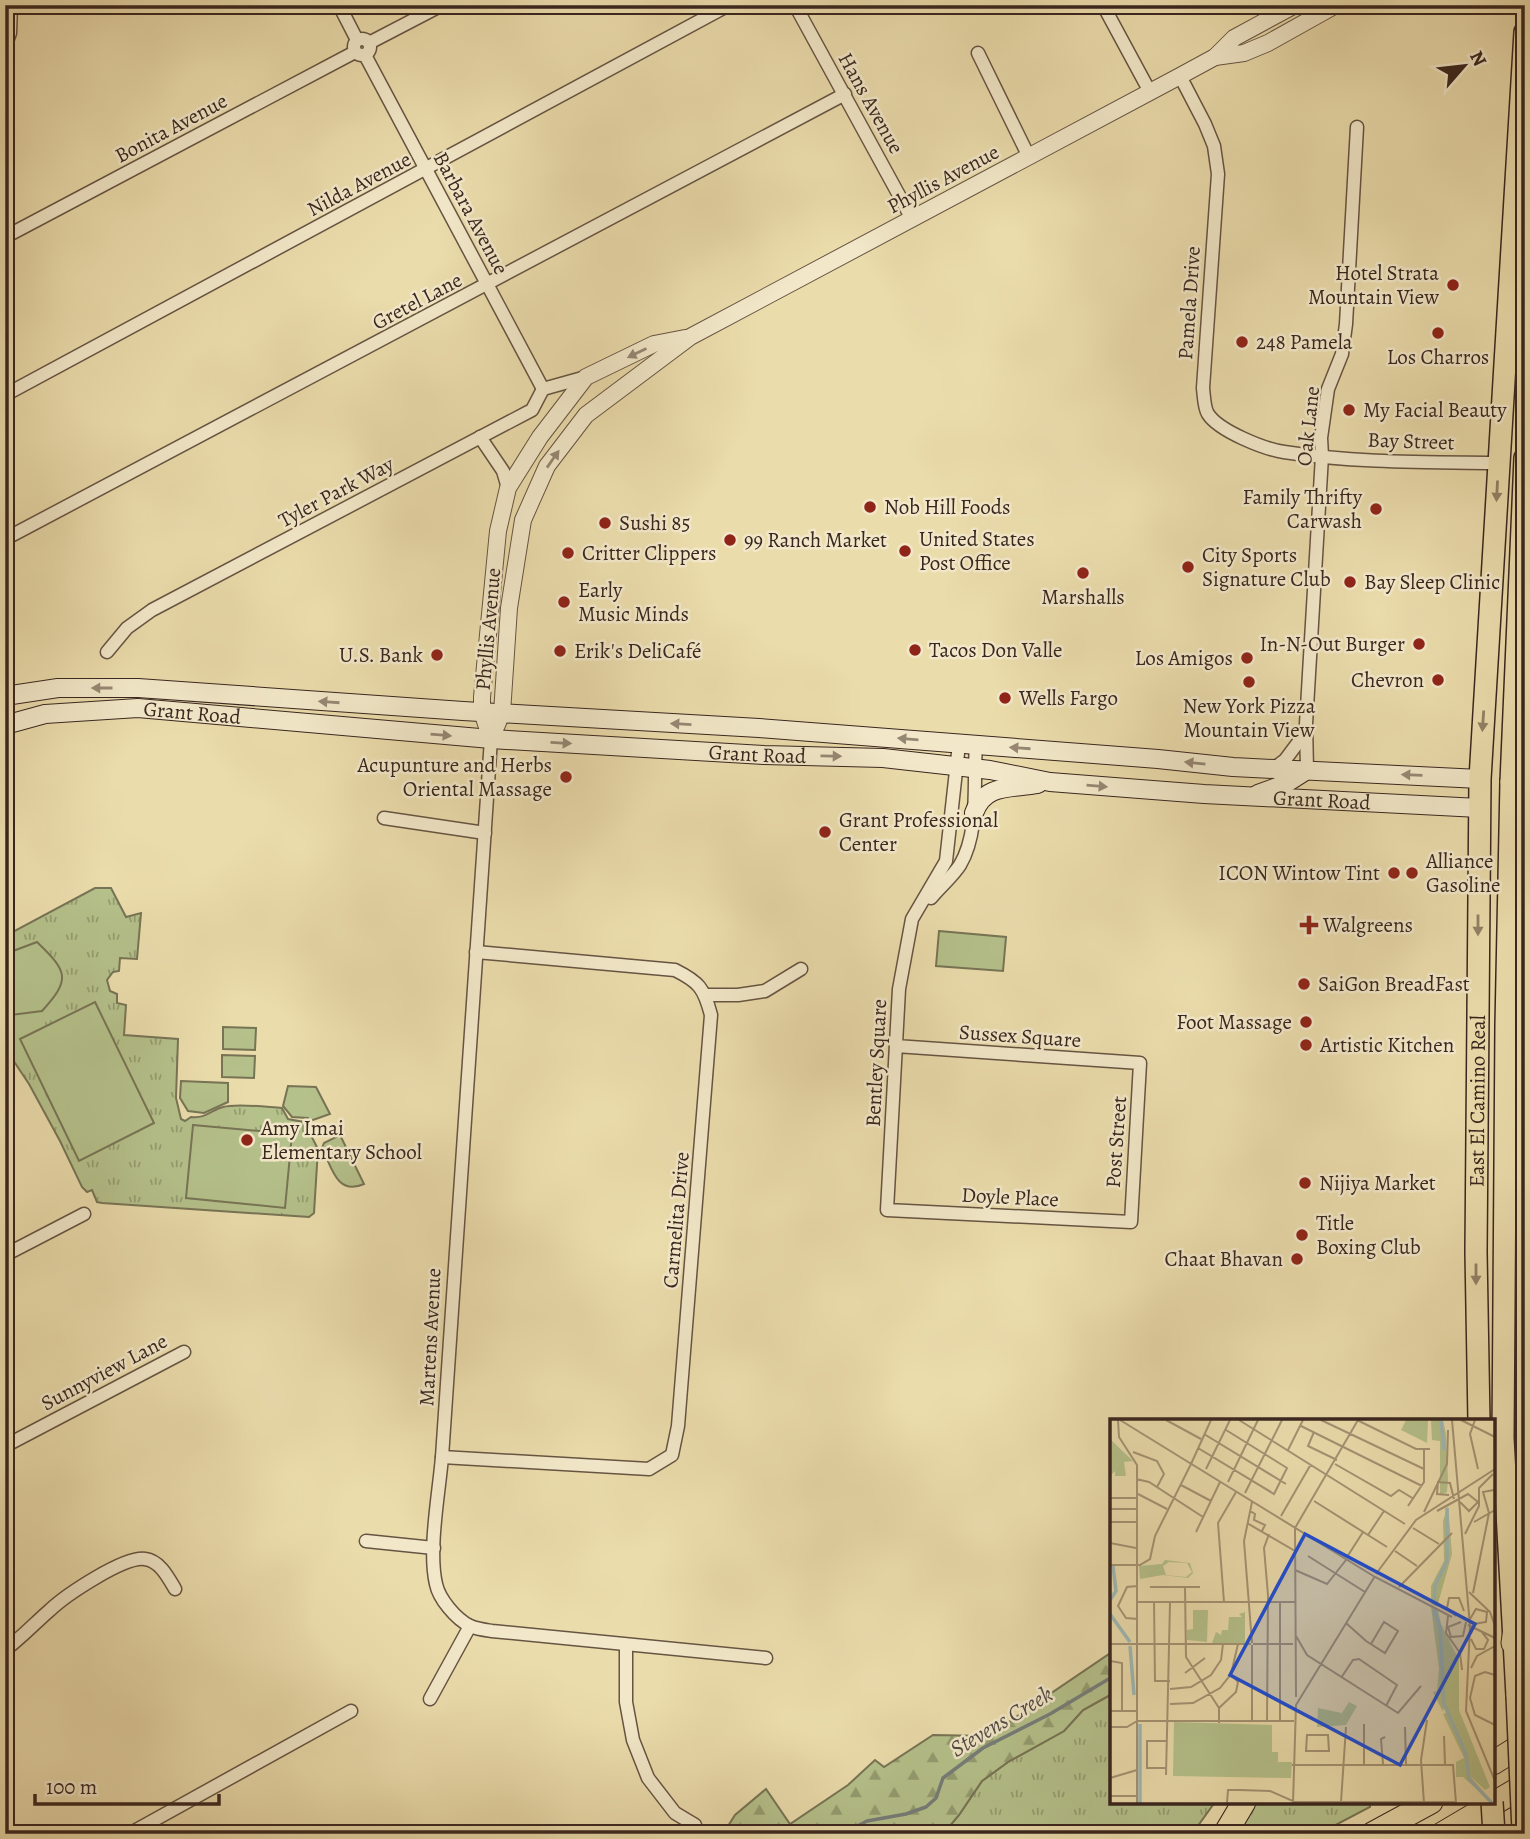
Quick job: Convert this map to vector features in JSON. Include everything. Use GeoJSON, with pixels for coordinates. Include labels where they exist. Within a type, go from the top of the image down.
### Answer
{"type":"FeatureCollection","features":[{"type":"Feature","properties":{"kind":"highway"},"geometry":{"type":"LineString","coordinates":[[1513,1643],[1525,1559]]}},
{"type":"Feature","properties":{"kind":"highway"},"geometry":{"type":"LineString","coordinates":[[1495,1802],[1525,1787]]}},
{"type":"Feature","properties":{"kind":"highway"},"geometry":{"type":"LineString","coordinates":[[1225,1834],[1243,1804]]}},
{"type":"Feature","properties":{"kind":"highway"},"geometry":{"type":"LineString","coordinates":[[1372,1834],[1427,1804]]}},
{"type":"Feature","properties":{"kind":"highway"},"geometry":{"type":"LineString","coordinates":[[1442,1834],[1491,1804]]}},
{"type":"Feature","properties":{"kind":"main road","name":"East El Camino Real"},"geometry":{"type":"LineString","coordinates":[[1479,1419],[1479,808],[1525,32]]}},
{"type":"Feature","properties":{"kind":"main road","name":"East El Camino Real"},"geometry":{"type":"LineString","coordinates":[[1523,1833],[1503,1433],[1503,1374],[1505,1184],[1515,1061],[1525,459]]}},
{"type":"Feature","properties":{"kind":"main road","name":"Grant Road"},"geometry":{"type":"LineString","coordinates":[[5,696],[58,688],[138,688],[759,728],[1273,769],[1518,783]]}},
{"type":"Feature","properties":{"kind":"main road","name":"Grant Road"},"geometry":{"type":"LineString","coordinates":[[5,725],[45,715],[138,708],[491,739],[764,755],[883,758],[966,767],[1050,782],[1248,797],[1518,812]]}},
{"type":"Feature","properties":{"kind":"main road"},"geometry":{"type":"LineString","coordinates":[[1273,769],[1297,799]]}},
{"type":"Feature","properties":{"kind":"main road"},"geometry":{"type":"LineString","coordinates":[[1248,797],[1285,784],[1307,770]]}},
{"type":"Feature","properties":{"kind":"main road"},"geometry":{"type":"LineString","coordinates":[[974,813],[978,801],[990,790],[1050,782]]}},
{"type":"Feature","properties":{"kind":"main road"},"geometry":{"type":"LineString","coordinates":[[1478,1059],[1486,1060],[1493,1069],[1493,1159],[1505,1184]]}},
{"type":"Feature","properties":{"kind":"main road"},"geometry":{"type":"LineString","coordinates":[[1477,1197],[1488,1214],[1492,1257],[1495,1262],[1505,1267]]}},
{"type":"Feature","properties":{"kind":"main road"},"geometry":{"type":"LineString","coordinates":[[1494,1804],[1494,1834]]}},
{"type":"Feature","properties":{"kind":"street"},"geometry":{"type":"LineString","coordinates":[[5,47],[10,33],[11,5]]}},
{"type":"Feature","properties":{"kind":"street","name":"Barbara Avenue"},"geometry":{"type":"LineString","coordinates":[[339,5],[543,389]]}},
{"type":"Feature","properties":{"kind":"street","name":"Bonita Avenue"},"geometry":{"type":"LineString","coordinates":[[5,237],[442,5]]}},
{"type":"Feature","properties":{"kind":"street","name":"Nilda Avenue"},"geometry":{"type":"LineString","coordinates":[[5,395],[729,5]]}},
{"type":"Feature","properties":{"kind":"street","name":"Hans Avenue"},"geometry":{"type":"LineString","coordinates":[[795,5],[912,219]]}},
{"type":"Feature","properties":{"kind":"street"},"geometry":{"type":"LineString","coordinates":[[1102,5],[1150,92]]}},
{"type":"Feature","properties":{"kind":"street","name":"Phyllis Avenue"},"geometry":{"type":"LineString","coordinates":[[491,739],[502,713],[508,620],[515,557],[523,520],[547,467],[586,415],[691,337],[1215,57],[1234,38],[1295,5]]}},
{"type":"Feature","properties":{"kind":"street","name":"Phyllis Avenue"},"geometry":{"type":"LineString","coordinates":[[1215,57],[1244,53],[1268,43],[1336,5]]}},
{"type":"Feature","properties":{"kind":"street"},"geometry":{"type":"LineString","coordinates":[[978,53],[1029,157]]}},
{"type":"Feature","properties":{"kind":"street","name":"Pamela Drive"},"geometry":{"type":"LineString","coordinates":[[1180,76],[1214,146],[1218,174],[1203,388],[1206,412],[1230,432],[1268,448],[1322,456]]}},
{"type":"Feature","properties":{"kind":"street","name":"Gretel Lane"},"geometry":{"type":"LineString","coordinates":[[5,539],[845,94]]}},
{"type":"Feature","properties":{"kind":"street","name":"Oak Lane"},"geometry":{"type":"LineString","coordinates":[[1307,770],[1306,732],[1321,439],[1328,389],[1342,354],[1346,324],[1357,127]]}},
{"type":"Feature","properties":{"kind":"street","name":"Phyllis Avenue"},"geometry":{"type":"LineString","coordinates":[[491,739],[482,712],[498,531],[509,488],[540,437],[586,377],[654,344],[691,337]]}},
{"type":"Feature","properties":{"kind":"street"},"geometry":{"type":"LineString","coordinates":[[543,389],[586,377]]}},
{"type":"Feature","properties":{"kind":"street","name":"Tyler Park Way"},"geometry":{"type":"LineString","coordinates":[[107,652],[127,628],[152,610],[532,410],[543,389]]}},
{"type":"Feature","properties":{"kind":"street"},"geometry":{"type":"LineString","coordinates":[[480,437],[503,471],[509,488]]}},
{"type":"Feature","properties":{"kind":"street","name":"Bay Street"},"geometry":{"type":"LineString","coordinates":[[1322,456],[1499,463]]}},
{"type":"Feature","properties":{"kind":"street"},"geometry":{"type":"LineString","coordinates":[[1273,769],[1285,760],[1306,732]]}},
{"type":"Feature","properties":{"kind":"street","name":"Martens Avenue"},"geometry":{"type":"LineString","coordinates":[[470,1626],[446,1603],[436,1585],[434,1548],[443,1457],[491,739]]}},
{"type":"Feature","properties":{"kind":"street","name":"Bentley Square"},"geometry":{"type":"LineString","coordinates":[[887,1210],[899,989],[912,919],[946,861],[966,767],[967,744]]}},
{"type":"Feature","properties":{"kind":"street","name":"Bentley Square"},"geometry":{"type":"LineString","coordinates":[[912,919],[960,865],[969,841],[974,813],[966,767]]}},
{"type":"Feature","properties":{"kind":"street"},"geometry":{"type":"LineString","coordinates":[[384,818],[485,833]]}},
{"type":"Feature","properties":{"kind":"street"},"geometry":{"type":"LineString","coordinates":[[476,952],[675,970],[695,980],[706,995],[738,995],[765,991],[801,969]]}},
{"type":"Feature","properties":{"kind":"street","name":"Carmelita Drive"},"geometry":{"type":"LineString","coordinates":[[443,1457],[649,1469],[671,1455],[678,1426],[711,1015],[706,995]]}},
{"type":"Feature","properties":{"kind":"street","name":"Sussex Square"},"geometry":{"type":"LineString","coordinates":[[896,1046],[1140,1063]]}},
{"type":"Feature","properties":{"kind":"street","name":"Post Street"},"geometry":{"type":"LineString","coordinates":[[1130,1222],[1140,1063]]}},
{"type":"Feature","properties":{"kind":"street","name":"Doyle Place"},"geometry":{"type":"LineString","coordinates":[[887,1210],[1130,1222]]}},
{"type":"Feature","properties":{"kind":"street"},"geometry":{"type":"LineString","coordinates":[[5,1255],[84,1214]]}},
{"type":"Feature","properties":{"kind":"street","name":"Sunnyview Lane"},"geometry":{"type":"LineString","coordinates":[[5,1446],[184,1352]]}},
{"type":"Feature","properties":{"kind":"street"},"geometry":{"type":"LineString","coordinates":[[366,1541],[434,1548]]}},
{"type":"Feature","properties":{"kind":"street"},"geometry":{"type":"LineString","coordinates":[[5,1650],[52,1608],[83,1586],[132,1560],[146,1559],[161,1567],[175,1589]]}},
{"type":"Feature","properties":{"kind":"street"},"geometry":{"type":"LineString","coordinates":[[430,1699],[470,1626],[492,1631],[766,1658]]}},
{"type":"Feature","properties":{"kind":"street"},"geometry":{"type":"LineString","coordinates":[[626,1645],[626,1702],[633,1741],[648,1778],[675,1813],[695,1825]]}},
{"type":"Feature","properties":{"kind":"street"},"geometry":{"type":"LineString","coordinates":[[129,1834],[351,1711]]}},
{"type":"Feature","properties":{"kind":"green space"},"geometry":{"type":"Polygon","coordinates":[[[95,888],[111,888],[126,917],[141,913],[137,959],[120,958],[119,971],[113,972],[107,980],[110,991],[117,994],[117,1003],[126,1005],[124,1035],[178,1039],[176,1098],[181,1119],[185,1121],[191,1117],[205,1116],[223,1107],[244,1105],[282,1108],[288,1119],[304,1122],[318,1149],[314,1213],[309,1217],[102,1203],[97,1202],[92,1190],[87,1192],[82,1187],[29,1084],[5,1048],[5,936],[95,888]]]}},
{"type":"Feature","properties":{"kind":"green space"},"geometry":{"type":"Polygon","coordinates":[[[939,931],[1006,937],[1003,971],[936,966],[939,931]]]}},
{"type":"Feature","properties":{"kind":"green space"},"geometry":{"type":"Polygon","coordinates":[[[37,942],[60,969],[61,983],[42,1011],[11,1015],[5,1002],[5,954],[37,942]]]}},
{"type":"Feature","properties":{"kind":"green space"},"geometry":{"type":"Polygon","coordinates":[[[95,1002],[154,1123],[79,1161],[20,1039],[95,1002]]]}},
{"type":"Feature","properties":{"kind":"green space"},"geometry":{"type":"Polygon","coordinates":[[[223,1027],[256,1028],[255,1050],[223,1049],[223,1027]]]}},
{"type":"Feature","properties":{"kind":"green space"},"geometry":{"type":"Polygon","coordinates":[[[222,1055],[255,1056],[254,1078],[222,1077],[222,1055]]]}},
{"type":"Feature","properties":{"kind":"green space"},"geometry":{"type":"Polygon","coordinates":[[[181,1081],[228,1083],[228,1102],[204,1113],[188,1111],[180,1098],[181,1081]]]}},
{"type":"Feature","properties":{"kind":"green space"},"geometry":{"type":"Polygon","coordinates":[[[288,1086],[316,1087],[330,1114],[310,1121],[308,1118],[292,1117],[283,1106],[288,1086]]]}},
{"type":"Feature","properties":{"kind":"green space"},"geometry":{"type":"Polygon","coordinates":[[[193,1125],[292,1134],[285,1208],[186,1198],[193,1125]]]}},
{"type":"Feature","properties":{"kind":"green space"},"geometry":{"type":"Polygon","coordinates":[[[340,1135],[364,1184],[347,1186],[341,1183],[333,1171],[322,1148],[324,1143],[340,1135]]]}},
{"type":"Feature","properties":{"kind":"green space"},"geometry":{"type":"Polygon","coordinates":[[[1525,1364],[1525,1430],[1503,1438],[1504,1372],[1525,1364]]]}},
{"type":"Feature","properties":{"kind":"green space"},"geometry":{"type":"Polygon","coordinates":[[[1110,1653],[1110,1695],[1083,1710],[1064,1731],[1008,1762],[982,1781],[943,1834],[896,1834],[888,1831],[882,1834],[723,1834],[735,1815],[766,1789],[790,1824],[848,1785],[875,1760],[884,1767],[933,1735],[988,1736],[1110,1653]]]}},
{"type":"Feature","properties":{"kind":"green space"},"geometry":{"type":"Polygon","coordinates":[[[1110,1695],[1110,1804],[1214,1804],[1192,1834],[943,1834],[982,1781],[1008,1762],[1064,1731],[1083,1710],[1110,1695]]]}},
{"type":"Feature","properties":{"kind":"green space"},"geometry":{"type":"Polygon","coordinates":[[[1250,1804],[1370,1804],[1370,1807],[1328,1829],[1303,1830],[1295,1834],[1232,1834],[1250,1804]]]}},
{"type":"Feature","properties":{"kind":"waterway","name":"Stevens Creek"},"geometry":{"type":"LineString","coordinates":[[1510,1407],[1525,1399]]}},
{"type":"Feature","properties":{"kind":"waterway","name":"Stevens Creek"},"geometry":{"type":"LineString","coordinates":[[842,1834],[867,1821],[906,1814],[926,1807],[936,1798],[943,1778],[983,1748],[1050,1714],[1110,1678]]}},
{"type":"Feature","properties":{"kind":"place","name":"Hotel Strata Mountain View"},"geometry":{"type":"Point","coordinates":[1453,285]}},
{"type":"Feature","properties":{"kind":"place","name":"Los Charros"},"geometry":{"type":"Point","coordinates":[1438,333]}},
{"type":"Feature","properties":{"kind":"place","name":"248 Pamela"},"geometry":{"type":"Point","coordinates":[1242,342]}},
{"type":"Feature","properties":{"kind":"place","name":"My Facial Beauty"},"geometry":{"type":"Point","coordinates":[1349,410]}},
{"type":"Feature","properties":{"kind":"place","name":"Nob Hill Foods"},"geometry":{"type":"Point","coordinates":[870,507]}},
{"type":"Feature","properties":{"kind":"place","name":"Family Thrifty Carwash"},"geometry":{"type":"Point","coordinates":[1376,509]}},
{"type":"Feature","properties":{"kind":"place","name":"Sushi 85"},"geometry":{"type":"Point","coordinates":[605,523]}},
{"type":"Feature","properties":{"kind":"place","name":"99 Ranch Market"},"geometry":{"type":"Point","coordinates":[730,540]}},
{"type":"Feature","properties":{"kind":"place","name":"United States Post Office"},"geometry":{"type":"Point","coordinates":[905,551]}},
{"type":"Feature","properties":{"kind":"place","name":"Critter Clippers"},"geometry":{"type":"Point","coordinates":[568,553]}},
{"type":"Feature","properties":{"kind":"place","name":"City Sports Signature Club"},"geometry":{"type":"Point","coordinates":[1188,567]}},
{"type":"Feature","properties":{"kind":"place","name":"Marshalls"},"geometry":{"type":"Point","coordinates":[1083,573]}},
{"type":"Feature","properties":{"kind":"place","name":"Bay Sleep Clinic"},"geometry":{"type":"Point","coordinates":[1350,582]}},
{"type":"Feature","properties":{"kind":"place","name":"Early Music Minds"},"geometry":{"type":"Point","coordinates":[564,602]}},
{"type":"Feature","properties":{"kind":"place","name":"In-N-Out Burger"},"geometry":{"type":"Point","coordinates":[1419,644]}},
{"type":"Feature","properties":{"kind":"place","name":"Tacos Don Valle"},"geometry":{"type":"Point","coordinates":[915,650]}},
{"type":"Feature","properties":{"kind":"place","name":"Erik's DeliCafé"},"geometry":{"type":"Point","coordinates":[560,651]}},
{"type":"Feature","properties":{"kind":"place","name":"U.S. Bank"},"geometry":{"type":"Point","coordinates":[437,655]}},
{"type":"Feature","properties":{"kind":"place","name":"Los Amigos"},"geometry":{"type":"Point","coordinates":[1247,658]}},
{"type":"Feature","properties":{"kind":"place","name":"Chevron"},"geometry":{"type":"Point","coordinates":[1438,680]}},
{"type":"Feature","properties":{"kind":"place","name":"New York Pizza Mountain View"},"geometry":{"type":"Point","coordinates":[1249,682]}},
{"type":"Feature","properties":{"kind":"place","name":"Wells Fargo"},"geometry":{"type":"Point","coordinates":[1005,698]}},
{"type":"Feature","properties":{"kind":"place","name":"Acupunture and Herbs Oriental Massage"},"geometry":{"type":"Point","coordinates":[566,777]}},
{"type":"Feature","properties":{"kind":"place","name":"Grant Professional Center"},"geometry":{"type":"Point","coordinates":[825,832]}},
{"type":"Feature","properties":{"kind":"place","name":"ICON Wintow Tint"},"geometry":{"type":"Point","coordinates":[1394,873]}},
{"type":"Feature","properties":{"kind":"place","name":"Alliance Gasoline"},"geometry":{"type":"Point","coordinates":[1412,873]}},
{"type":"Feature","properties":{"kind":"place","name":"Walgreens"},"geometry":{"type":"Point","coordinates":[1309,925]}},
{"type":"Feature","properties":{"kind":"place","name":"SaiGon BreadFast"},"geometry":{"type":"Point","coordinates":[1304,984]}},
{"type":"Feature","properties":{"kind":"place","name":"Foot Massage"},"geometry":{"type":"Point","coordinates":[1306,1022]}},
{"type":"Feature","properties":{"kind":"place","name":"Artistic Kitchen"},"geometry":{"type":"Point","coordinates":[1306,1045]}},
{"type":"Feature","properties":{"kind":"place","name":"Amy Imai Elementary School"},"geometry":{"type":"Point","coordinates":[247,1140]}},
{"type":"Feature","properties":{"kind":"place","name":"Nijiya Market"},"geometry":{"type":"Point","coordinates":[1305,1183]}},
{"type":"Feature","properties":{"kind":"place","name":"Title Boxing Club"},"geometry":{"type":"Point","coordinates":[1302,1235]}},
{"type":"Feature","properties":{"kind":"place","name":"Chaat Bhavan"},"geometry":{"type":"Point","coordinates":[1297,1259]}}]}
